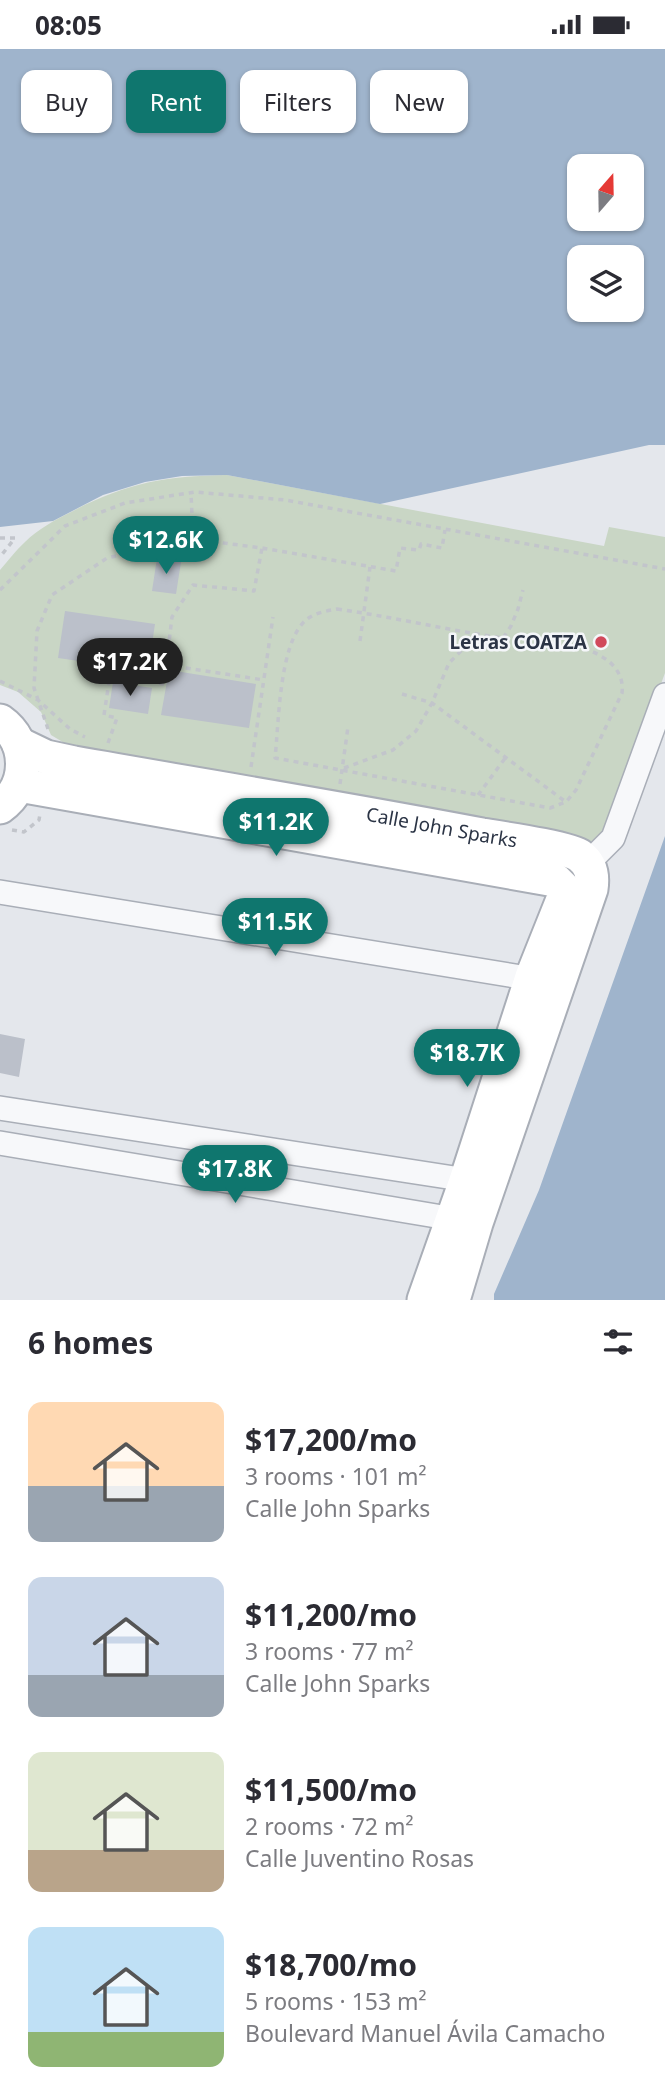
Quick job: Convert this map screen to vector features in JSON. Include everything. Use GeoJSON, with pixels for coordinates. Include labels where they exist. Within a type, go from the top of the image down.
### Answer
{"type":"FeatureCollection","features":[{"type":"Feature","properties":{"kind":"main road","name":"Calle John Sparks"},"geometry":{"type":"LineString","coordinates":[[20,776],[555,880],[563,887],[581,883]]}},
{"type":"Feature","properties":{"kind":"main road"},"geometry":{"type":"LineString","coordinates":[[424,1300],[464,1221],[581,883]]}},
{"type":"Feature","properties":{"kind":"main road"},"geometry":{"type":"LineString","coordinates":[[453,1300],[464,1221]]}},
{"type":"Feature","properties":{"kind":"street"},"geometry":{"type":"LineString","coordinates":[[581,883],[612,838],[665,695]]}},
{"type":"Feature","properties":{"kind":"street"},"geometry":{"type":"LineString","coordinates":[[0,892],[546,981]]}},
{"type":"Feature","properties":{"kind":"street"},"geometry":{"type":"LineString","coordinates":[[0,1108],[478,1182]]}},
{"type":"Feature","properties":{"kind":"street"},"geometry":{"type":"LineString","coordinates":[[0,1143],[464,1221]]}},
{"type":"Feature","properties":{"kind":"path"},"geometry":{"type":"LineString","coordinates":[[191,492],[193,539]]}},
{"type":"Feature","properties":{"kind":"path"},"geometry":{"type":"LineString","coordinates":[[0,590],[65,526],[125,503],[191,492],[285,500],[665,569]]}},
{"type":"Feature","properties":{"kind":"path"},"geometry":{"type":"LineString","coordinates":[[20,776],[39,820],[24,832],[20,776],[49,727],[34,688],[37,631],[52,596],[107,558],[193,539],[396,571],[400,548],[419,550],[421,544],[442,548],[445,530]]}},
{"type":"Feature","properties":{"kind":"path"},"geometry":{"type":"LineString","coordinates":[[0,538],[15,538],[0,557]]}},
{"type":"Feature","properties":{"kind":"path"},"geometry":{"type":"LineString","coordinates":[[106,747],[117,719],[104,715],[110,675],[164,684],[172,617],[193,585],[254,591],[262,548]]}},
{"type":"Feature","properties":{"kind":"path"},"geometry":{"type":"LineString","coordinates":[[360,641],[370,567]]}},
{"type":"Feature","properties":{"kind":"path"},"geometry":{"type":"LineString","coordinates":[[342,769],[393,750],[416,731],[432,703],[445,668],[458,652],[466,647],[503,638],[514,618],[523,590]]}},
{"type":"Feature","properties":{"kind":"path"},"geometry":{"type":"LineString","coordinates":[[337,609],[503,638],[585,649],[612,664],[621,677],[622,693],[576,790],[566,801],[550,808],[275,758],[286,663],[296,631],[308,618],[337,609]]}},
{"type":"Feature","properties":{"kind":"path"},"geometry":{"type":"LineString","coordinates":[[251,769],[272,617]]}},
{"type":"Feature","properties":{"kind":"path"},"geometry":{"type":"LineString","coordinates":[[166,665],[264,681]]}},
{"type":"Feature","properties":{"kind":"path"},"geometry":{"type":"LineString","coordinates":[[402,694],[432,703],[566,801]]}},
{"type":"Feature","properties":{"kind":"path"},"geometry":{"type":"LineString","coordinates":[[340,785],[348,727]]}},
{"type":"Feature","properties":{"kind":"path"},"geometry":{"type":"LineString","coordinates":[[478,795],[506,757]]}},
{"type":"Feature","properties":{"kind":"green space"},"geometry":{"type":"Polygon","coordinates":[[[227,475],[604,546],[609,527],[665,537],[665,673],[602,843],[214,776],[71,747],[51,735],[41,712],[18,692],[0,685],[0,570],[18,548],[47,525],[110,494],[165,479],[227,475]]]}},
{"type":"Feature","properties":{"kind":"water"},"geometry":{"type":"Polygon","coordinates":[[[0,49],[665,49],[665,445],[649,445],[380,504],[227,475],[182,476],[145,482],[103,495],[53,521],[0,527],[0,49]]]}},
{"type":"Feature","properties":{"kind":"water"},"geometry":{"type":"Polygon","coordinates":[[[665,836],[665,1300],[494,1300],[494,1294],[539,1190],[665,836]]]}},
{"type":"Feature","properties":{"kind":"building"},"geometry":{"type":"Polygon","coordinates":[[[157,558],[181,562],[176,594],[152,591],[157,558]]]}},
{"type":"Feature","properties":{"kind":"building"},"geometry":{"type":"Polygon","coordinates":[[[65,611],[155,624],[148,671],[58,658],[65,611]]]}},
{"type":"Feature","properties":{"kind":"building"},"geometry":{"type":"Polygon","coordinates":[[[169,670],[256,684],[249,728],[161,715],[169,670]]]}},
{"type":"Feature","properties":{"kind":"building"},"geometry":{"type":"Polygon","coordinates":[[[113,682],[152,688],[148,714],[109,708],[113,682]]]}},
{"type":"Feature","properties":{"kind":"building"},"geometry":{"type":"Polygon","coordinates":[[[0,1034],[25,1039],[19,1077],[0,1073],[0,1034]]]}},
{"type":"Feature","properties":{"kind":"place","name":"Letras COATZA"},"geometry":{"type":"Point","coordinates":[601,642]}}]}
